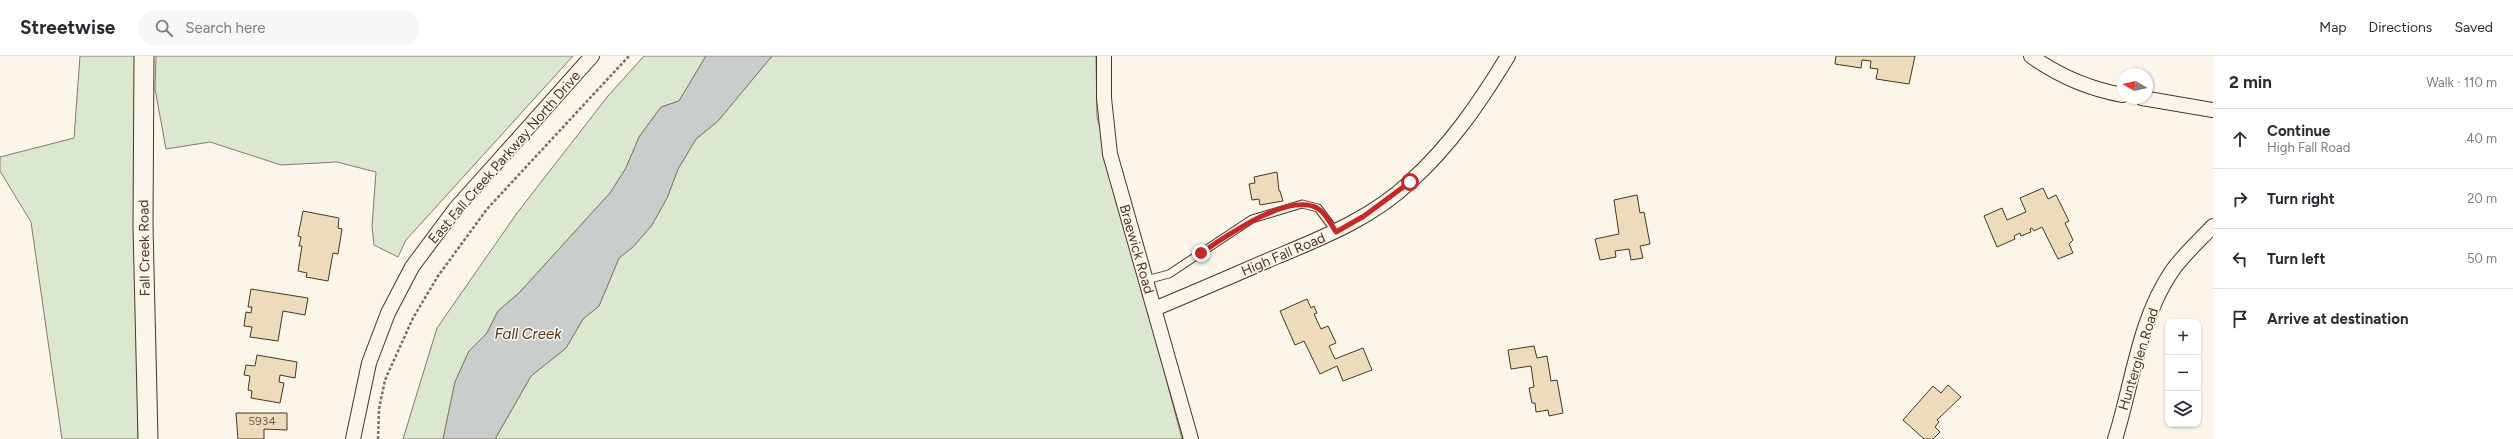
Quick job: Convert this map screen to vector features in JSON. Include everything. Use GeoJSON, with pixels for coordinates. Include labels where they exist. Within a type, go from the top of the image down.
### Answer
{"type":"FeatureCollection","features":[{"type":"Feature","properties":{"kind":"main road","name":"Fall Creek Road"},"geometry":{"type":"LineString","coordinates":[[144,56],[143,226],[148,439]]}},
{"type":"Feature","properties":{"kind":"street","name":"East Fall Creek Parkway North Drive"},"geometry":{"type":"LineString","coordinates":[[353,439],[369,362],[388,314],[412,267],[431,239],[456,208],[592,56]]}},
{"type":"Feature","properties":{"kind":"street","name":"Braewick Road"},"geometry":{"type":"LineString","coordinates":[[1104,56],[1104,98],[1110,154],[1191,439]]}},
{"type":"Feature","properties":{"kind":"street","name":"High Fall Road"},"geometry":{"type":"LineString","coordinates":[[1154,309],[1336,232],[1352,224],[1393,196],[1431,163],[1472,114],[1508,56]]}},
{"type":"Feature","properties":{"kind":"street"},"geometry":{"type":"LineString","coordinates":[[2031,56],[2060,74],[2080,84],[2117,93]]}},
{"type":"Feature","properties":{"kind":"street"},"geometry":{"type":"LineString","coordinates":[[2153,100],[2213,110]]}},
{"type":"Feature","properties":{"kind":"street","name":"Hunterglen Road"},"geometry":{"type":"LineString","coordinates":[[2115,439],[2151,311],[2171,272],[2189,249],[2213,226]]}},
{"type":"Feature","properties":{"kind":"lane"},"geometry":{"type":"LineString","coordinates":[[1146,280],[1169,274],[1252,219],[1302,204],[1318,208],[1336,232]]}},
{"type":"Feature","properties":{"kind":"path"},"geometry":{"type":"LineString","coordinates":[[378,439],[379,409],[385,380],[413,318],[438,276],[487,210],[629,56]]}},
{"type":"Feature","properties":{"kind":"green space"},"geometry":{"type":"Polygon","coordinates":[[[80,56],[135,56],[138,439],[62,439],[31,222],[0,171],[0,157],[74,138],[80,56]]]}},
{"type":"Feature","properties":{"kind":"green space"},"geometry":{"type":"Polygon","coordinates":[[[156,56],[573,56],[406,240],[398,257],[374,245],[372,226],[376,172],[337,162],[281,165],[210,142],[166,149],[155,89],[156,56]]]}},
{"type":"Feature","properties":{"kind":"green space"},"geometry":{"type":"Polygon","coordinates":[[[644,56],[706,56],[679,101],[661,107],[639,137],[626,168],[610,193],[519,293],[498,311],[487,333],[469,351],[455,382],[443,439],[403,439],[437,328],[517,213],[608,96],[644,56]]]}},
{"type":"Feature","properties":{"kind":"green space"},"geometry":{"type":"Polygon","coordinates":[[[772,56],[1096,56],[1097,117],[1182,439],[495,439],[531,376],[566,348],[583,319],[599,306],[619,258],[634,246],[652,225],[667,198],[678,169],[696,139],[718,121],[772,56]]]}},
{"type":"Feature","properties":{"kind":"water","name":"Fall Creek"},"geometry":{"type":"Polygon","coordinates":[[[706,56],[772,56],[718,121],[696,139],[678,169],[667,198],[652,225],[634,246],[619,258],[599,306],[583,319],[566,348],[531,376],[495,439],[443,439],[455,382],[469,351],[487,333],[498,311],[519,293],[610,193],[626,168],[639,137],[661,107],[679,101],[706,56]]]}},
{"type":"Feature","properties":{"kind":"building"},"geometry":{"type":"Polygon","coordinates":[[[1836,56],[1915,56],[1909,84],[1876,79],[1878,69],[1870,68],[1871,61],[1862,60],[1861,68],[1835,64],[1836,56]]]}},
{"type":"Feature","properties":{"kind":"building"},"geometry":{"type":"Polygon","coordinates":[[[1277,172],[1279,191],[1283,201],[1260,205],[1259,199],[1252,200],[1249,184],[1255,183],[1254,177],[1277,172]]]}},
{"type":"Feature","properties":{"kind":"building"},"geometry":{"type":"Polygon","coordinates":[[[2043,188],[2048,199],[2056,195],[2069,221],[2065,223],[2073,240],[2069,244],[2073,253],[2058,259],[2042,227],[2034,231],[2032,228],[2030,229],[2031,232],[2021,236],[2020,233],[2014,236],[2015,239],[1997,247],[1984,216],[2002,208],[2007,220],[2026,212],[2020,198],[2043,188]]]}},
{"type":"Feature","properties":{"kind":"building"},"geometry":{"type":"Polygon","coordinates":[[[1637,195],[1640,213],[1644,212],[1650,244],[1640,246],[1643,258],[1631,260],[1629,249],[1615,251],[1616,257],[1600,260],[1595,239],[1619,234],[1614,200],[1637,195]]]}},
{"type":"Feature","properties":{"kind":"building"},"geometry":{"type":"Polygon","coordinates":[[[303,211],[339,218],[338,228],[342,229],[338,254],[333,253],[328,281],[306,277],[307,273],[298,271],[302,246],[299,246],[301,237],[298,236],[303,211]]]}},
{"type":"Feature","properties":{"kind":"building"},"geometry":{"type":"Polygon","coordinates":[[[251,289],[308,298],[305,315],[283,311],[278,341],[250,337],[252,327],[244,326],[246,312],[251,313],[252,307],[248,307],[251,289]]]}},
{"type":"Feature","properties":{"kind":"building"},"geometry":{"type":"Polygon","coordinates":[[[1307,299],[1311,308],[1314,306],[1317,313],[1314,314],[1321,329],[1328,326],[1336,343],[1329,346],[1335,359],[1363,348],[1372,370],[1343,381],[1337,366],[1320,374],[1304,341],[1295,345],[1280,311],[1307,299]]]}},
{"type":"Feature","properties":{"kind":"building"},"geometry":{"type":"Polygon","coordinates":[[[1534,346],[1537,358],[1547,356],[1551,381],[1557,380],[1563,413],[1549,416],[1548,410],[1536,412],[1535,403],[1532,403],[1529,388],[1534,387],[1531,366],[1511,369],[1508,350],[1534,346]]]}},
{"type":"Feature","properties":{"kind":"building"},"geometry":{"type":"Polygon","coordinates":[[[257,355],[297,362],[295,378],[280,375],[279,382],[284,383],[280,403],[251,398],[252,391],[248,390],[250,376],[244,375],[246,365],[255,366],[257,355]]]}},
{"type":"Feature","properties":{"kind":"building"},"geometry":{"type":"Polygon","coordinates":[[[1948,385],[1961,397],[1937,420],[1939,422],[1935,427],[1940,432],[1933,439],[1924,439],[1903,420],[1933,386],[1941,393],[1948,385]]]}},
{"type":"Feature","properties":{"kind":"building"},"geometry":{"type":"Polygon","coordinates":[[[236,413],[287,413],[287,430],[264,429],[264,439],[238,439],[236,413]]]}},
{"type":"Feature","properties":{"kind":"route"},"geometry":{"type":"LineString","coordinates":[[1201,253],[1252,219],[1271,212],[1302,204],[1318,208],[1327,217],[1336,232],[1364,216],[1399,192],[1410,182]]}}]}
